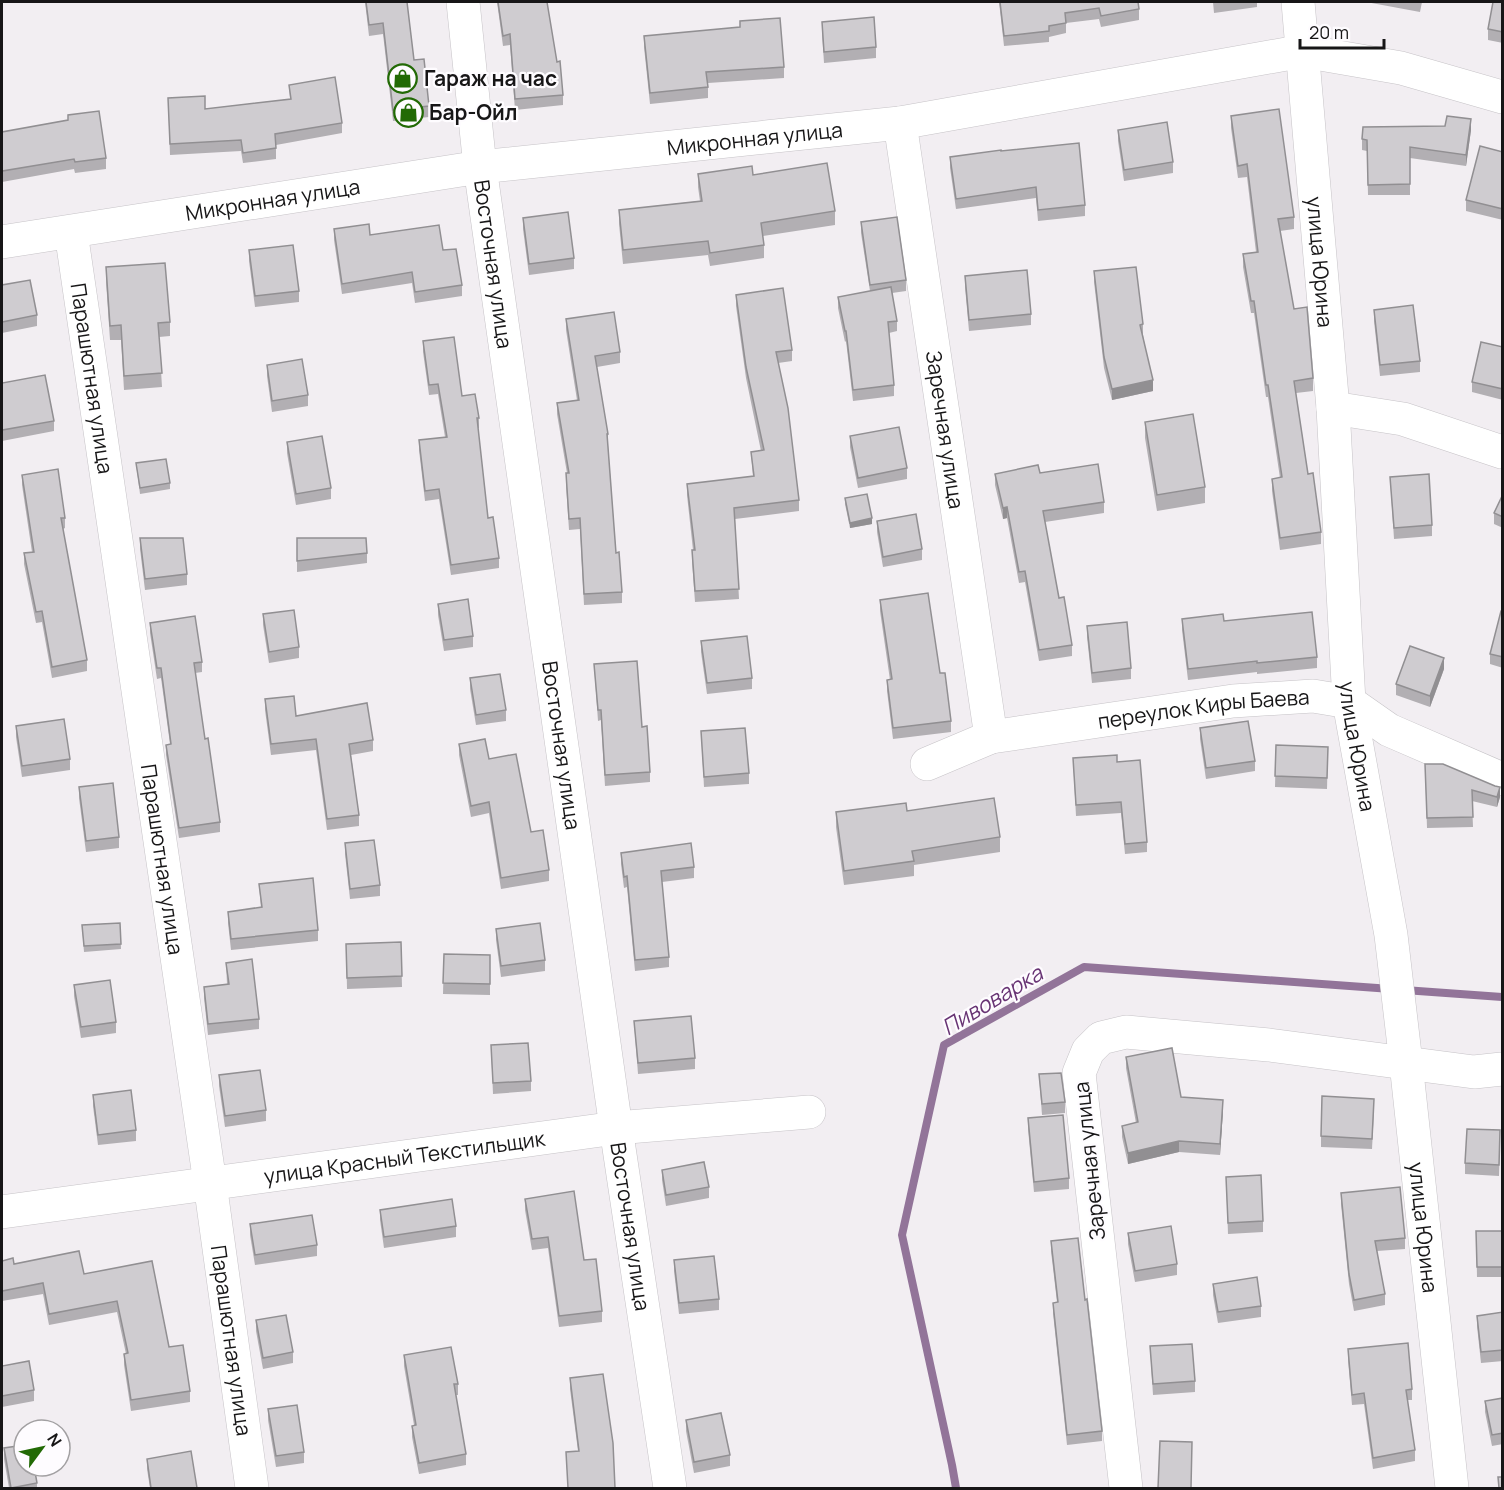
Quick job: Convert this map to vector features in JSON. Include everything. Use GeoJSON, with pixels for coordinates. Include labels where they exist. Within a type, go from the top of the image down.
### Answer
{"type":"FeatureCollection","features":[{"type":"Feature","properties":{"kind":"street","name":"Восточная улица"},"geometry":{"type":"LineString","coordinates":[[463,2],[480,167],[616,1128],[670,1488]]}},
{"type":"Feature","properties":{"kind":"street","name":"улица Юрина"},"geometry":{"type":"LineString","coordinates":[[1298,2],[1333,408],[1349,702],[1391,935],[1452,1488]]}},
{"type":"Feature","properties":{"kind":"street","name":"Микронная улица"},"geometry":{"type":"LineString","coordinates":[[2,242],[480,167],[900,123],[1303,51],[1401,68],[1503,97]]}},
{"type":"Feature","properties":{"kind":"street","name":"Заречная улица"},"geometry":{"type":"LineString","coordinates":[[900,123],[991,737]]}},
{"type":"Feature","properties":{"kind":"street","name":"Парашютная улица"},"geometry":{"type":"LineString","coordinates":[[71,231],[210,1183],[252,1488]]}},
{"type":"Feature","properties":{"kind":"street"},"geometry":{"type":"LineString","coordinates":[[1333,408],[1402,419],[1503,452]]}},
{"type":"Feature","properties":{"kind":"street","name":"переулок Киры Баева"},"geometry":{"type":"LineString","coordinates":[[927,764],[991,737],[1233,701],[1313,696],[1349,702],[1389,730],[1503,779]]}},
{"type":"Feature","properties":{"kind":"street","name":"Заречная улица"},"geometry":{"type":"LineString","coordinates":[[1126,1488],[1079,1073],[1088,1051],[1101,1038],[1126,1032],[1405,1054]]}},
{"type":"Feature","properties":{"kind":"street"},"geometry":{"type":"LineString","coordinates":[[1405,1054],[1474,1072],[1503,1068]]}},
{"type":"Feature","properties":{"kind":"street","name":"улица Красный Текстильщик"},"geometry":{"type":"LineString","coordinates":[[2,1212],[616,1128],[810,1112]]}},
{"type":"Feature","properties":{"kind":"building"},"geometry":{"type":"Polygon","coordinates":[[[366,2],[407,2],[414,60],[424,59],[429,106],[393,110],[383,23],[369,25],[366,2]]]}},
{"type":"Feature","properties":{"kind":"building"},"geometry":{"type":"Polygon","coordinates":[[[498,2],[547,2],[557,62],[560,61],[563,95],[515,99],[510,34],[503,36],[498,2]]]}},
{"type":"Feature","properties":{"kind":"building"},"geometry":{"type":"Polygon","coordinates":[[[1000,2],[1138,2],[1139,9],[1101,16],[1099,8],[1065,13],[1066,23],[1049,26],[1049,31],[1004,36],[1000,2]]]}},
{"type":"Feature","properties":{"kind":"building"},"geometry":{"type":"Polygon","coordinates":[[[1493,2],[1503,2],[1503,32],[1488,29],[1493,2]]]}},
{"type":"Feature","properties":{"kind":"building"},"geometry":{"type":"Polygon","coordinates":[[[874,17],[876,47],[824,52],[822,22],[874,17]]]}},
{"type":"Feature","properties":{"kind":"building"},"geometry":{"type":"Polygon","coordinates":[[[780,18],[784,67],[706,72],[708,87],[650,93],[644,36],[740,27],[740,21],[780,18]]]}},
{"type":"Feature","properties":{"kind":"building"},"geometry":{"type":"Polygon","coordinates":[[[335,77],[342,123],[275,134],[276,148],[243,153],[241,140],[170,144],[168,98],[205,96],[205,109],[291,99],[289,85],[335,77]]]}},
{"type":"Feature","properties":{"kind":"building"},"geometry":{"type":"Polygon","coordinates":[[[1279,109],[1294,217],[1278,219],[1294,309],[1307,307],[1313,378],[1294,381],[1308,474],[1313,473],[1321,532],[1280,538],[1272,479],[1282,477],[1254,301],[1251,301],[1243,254],[1258,252],[1247,164],[1238,166],[1231,116],[1279,109]]]}},
{"type":"Feature","properties":{"kind":"building"},"geometry":{"type":"Polygon","coordinates":[[[99,111],[106,158],[75,162],[74,159],[2,171],[2,132],[68,120],[68,115],[99,111]]]}},
{"type":"Feature","properties":{"kind":"building"},"geometry":{"type":"Polygon","coordinates":[[[1447,116],[1471,119],[1466,155],[1410,147],[1410,184],[1368,185],[1367,140],[1362,139],[1363,127],[1445,126],[1447,116]]]}},
{"type":"Feature","properties":{"kind":"building"},"geometry":{"type":"Polygon","coordinates":[[[1167,122],[1173,162],[1124,170],[1118,130],[1167,122]]]}},
{"type":"Feature","properties":{"kind":"building"},"geometry":{"type":"Polygon","coordinates":[[[1079,143],[1085,205],[1038,210],[1036,187],[956,199],[950,157],[1079,143]]]}},
{"type":"Feature","properties":{"kind":"building"},"geometry":{"type":"Polygon","coordinates":[[[1480,146],[1503,152],[1503,209],[1466,200],[1480,146]]]}},
{"type":"Feature","properties":{"kind":"building"},"geometry":{"type":"Polygon","coordinates":[[[827,163],[835,211],[761,223],[764,245],[710,253],[708,241],[623,250],[619,210],[702,201],[698,174],[752,166],[753,175],[827,163]]]}},
{"type":"Feature","properties":{"kind":"building"},"geometry":{"type":"Polygon","coordinates":[[[568,212],[574,258],[529,264],[523,218],[568,212]]]}},
{"type":"Feature","properties":{"kind":"building"},"geometry":{"type":"Polygon","coordinates":[[[897,217],[906,280],[870,285],[861,222],[897,217]]]}},
{"type":"Feature","properties":{"kind":"building"},"geometry":{"type":"Polygon","coordinates":[[[369,224],[370,235],[439,225],[443,250],[456,249],[462,285],[415,292],[412,272],[342,284],[334,229],[369,224]]]}},
{"type":"Feature","properties":{"kind":"building"},"geometry":{"type":"Polygon","coordinates":[[[293,245],[299,291],[255,296],[249,250],[293,245]]]}},
{"type":"Feature","properties":{"kind":"building"},"geometry":{"type":"Polygon","coordinates":[[[165,263],[170,322],[158,323],[162,373],[124,376],[121,325],[110,326],[106,267],[165,263]]]}},
{"type":"Feature","properties":{"kind":"building"},"geometry":{"type":"Polygon","coordinates":[[[1136,267],[1143,324],[1140,325],[1153,380],[1112,389],[1104,357],[1094,271],[1136,267]]]}},
{"type":"Feature","properties":{"kind":"building"},"geometry":{"type":"Polygon","coordinates":[[[1027,270],[1031,314],[969,320],[965,276],[1027,270]]]}},
{"type":"Feature","properties":{"kind":"building"},"geometry":{"type":"Polygon","coordinates":[[[30,280],[37,315],[2,322],[2,285],[30,280]]]}},
{"type":"Feature","properties":{"kind":"building"},"geometry":{"type":"Polygon","coordinates":[[[891,287],[897,321],[888,322],[894,385],[853,390],[846,331],[838,297],[891,287]]]}},
{"type":"Feature","properties":{"kind":"building"},"geometry":{"type":"Polygon","coordinates":[[[783,288],[792,350],[776,352],[788,408],[799,500],[734,508],[739,589],[695,591],[692,550],[695,550],[687,484],[754,476],[751,452],[764,450],[746,367],[736,295],[783,288]]]}},
{"type":"Feature","properties":{"kind":"building"},"geometry":{"type":"Polygon","coordinates":[[[1413,305],[1420,361],[1380,365],[1374,310],[1413,305]]]}},
{"type":"Feature","properties":{"kind":"building"},"geometry":{"type":"Polygon","coordinates":[[[614,312],[620,352],[595,356],[608,434],[616,553],[619,552],[622,592],[584,594],[580,518],[569,519],[566,473],[569,473],[557,403],[579,400],[566,319],[614,312]]]}},
{"type":"Feature","properties":{"kind":"building"},"geometry":{"type":"Polygon","coordinates":[[[454,337],[462,396],[475,394],[488,518],[493,517],[499,558],[451,565],[439,489],[425,491],[419,440],[447,437],[438,384],[429,385],[423,341],[454,337]]]}},
{"type":"Feature","properties":{"kind":"building"},"geometry":{"type":"Polygon","coordinates":[[[1481,342],[1503,347],[1503,389],[1472,382],[1481,342]]]}},
{"type":"Feature","properties":{"kind":"building"},"geometry":{"type":"Polygon","coordinates":[[[302,359],[308,395],[272,401],[267,365],[302,359]]]}},
{"type":"Feature","properties":{"kind":"building"},"geometry":{"type":"Polygon","coordinates":[[[45,375],[54,421],[2,430],[2,383],[45,375]]]}},
{"type":"Feature","properties":{"kind":"building"},"geometry":{"type":"Polygon","coordinates":[[[1193,414],[1205,487],[1157,495],[1145,422],[1193,414]]]}},
{"type":"Feature","properties":{"kind":"building"},"geometry":{"type":"Polygon","coordinates":[[[899,427],[907,468],[858,478],[850,436],[899,427]]]}},
{"type":"Feature","properties":{"kind":"building"},"geometry":{"type":"Polygon","coordinates":[[[322,436],[331,488],[296,494],[287,442],[322,436]]]}},
{"type":"Feature","properties":{"kind":"building"},"geometry":{"type":"Polygon","coordinates":[[[166,459],[170,483],[140,488],[136,463],[166,459]]]}},
{"type":"Feature","properties":{"kind":"building"},"geometry":{"type":"Polygon","coordinates":[[[1098,464],[1104,502],[1043,511],[1059,598],[1064,597],[1072,645],[1039,650],[1025,571],[1019,572],[1007,507],[1003,508],[995,474],[1038,465],[1040,473],[1098,464]]]}},
{"type":"Feature","properties":{"kind":"building"},"geometry":{"type":"Polygon","coordinates":[[[58,469],[65,518],[61,518],[87,660],[52,667],[42,611],[36,612],[24,553],[34,552],[22,475],[58,469]]]}},
{"type":"Feature","properties":{"kind":"building"},"geometry":{"type":"Polygon","coordinates":[[[1429,474],[1432,525],[1394,528],[1390,477],[1429,474]]]}},
{"type":"Feature","properties":{"kind":"building"},"geometry":{"type":"Polygon","coordinates":[[[867,494],[872,518],[850,523],[845,498],[867,494]]]}},
{"type":"Feature","properties":{"kind":"building"},"geometry":{"type":"Polygon","coordinates":[[[1503,494],[1503,517],[1494,513],[1503,494]]]}},
{"type":"Feature","properties":{"kind":"building"},"geometry":{"type":"Polygon","coordinates":[[[916,514],[922,549],[883,557],[877,521],[916,514]]]}},
{"type":"Feature","properties":{"kind":"building"},"geometry":{"type":"Polygon","coordinates":[[[140,538],[183,538],[187,574],[145,579],[140,538]]]}},
{"type":"Feature","properties":{"kind":"building"},"geometry":{"type":"Polygon","coordinates":[[[297,538],[366,538],[367,553],[297,561],[297,538]]]}},
{"type":"Feature","properties":{"kind":"building"},"geometry":{"type":"Polygon","coordinates":[[[928,593],[940,673],[945,673],[951,721],[893,728],[887,680],[892,679],[880,600],[928,593]]]}},
{"type":"Feature","properties":{"kind":"building"},"geometry":{"type":"Polygon","coordinates":[[[468,599],[473,636],[444,640],[438,604],[468,599]]]}},
{"type":"Feature","properties":{"kind":"building"},"geometry":{"type":"Polygon","coordinates":[[[294,610],[299,647],[269,652],[263,614],[294,610]]]}},
{"type":"Feature","properties":{"kind":"building"},"geometry":{"type":"Polygon","coordinates":[[[1501,611],[1503,611],[1503,657],[1490,654],[1501,611]]]}},
{"type":"Feature","properties":{"kind":"building"},"geometry":{"type":"Polygon","coordinates":[[[1312,612],[1317,657],[1188,669],[1182,619],[1223,614],[1224,621],[1312,612]]]}},
{"type":"Feature","properties":{"kind":"building"},"geometry":{"type":"Polygon","coordinates":[[[195,616],[202,662],[194,663],[220,822],[179,828],[166,745],[171,744],[161,668],[157,668],[150,623],[195,616]]]}},
{"type":"Feature","properties":{"kind":"building"},"geometry":{"type":"Polygon","coordinates":[[[1127,622],[1131,668],[1092,673],[1087,626],[1127,622]]]}},
{"type":"Feature","properties":{"kind":"building"},"geometry":{"type":"Polygon","coordinates":[[[747,636],[752,678],[707,683],[701,641],[747,636]]]}},
{"type":"Feature","properties":{"kind":"building"},"geometry":{"type":"Polygon","coordinates":[[[1410,646],[1444,658],[1430,696],[1396,684],[1410,646]]]}},
{"type":"Feature","properties":{"kind":"building"},"geometry":{"type":"Polygon","coordinates":[[[637,661],[642,727],[647,726],[650,772],[605,775],[601,710],[598,710],[594,664],[637,661]]]}},
{"type":"Feature","properties":{"kind":"building"},"geometry":{"type":"Polygon","coordinates":[[[500,674],[506,710],[476,715],[470,678],[500,674]]]}},
{"type":"Feature","properties":{"kind":"building"},"geometry":{"type":"Polygon","coordinates":[[[294,696],[296,716],[367,703],[373,740],[349,744],[359,815],[327,819],[316,739],[271,744],[265,699],[294,696]]]}},
{"type":"Feature","properties":{"kind":"building"},"geometry":{"type":"Polygon","coordinates":[[[64,719],[70,759],[22,766],[16,726],[64,719]]]}},
{"type":"Feature","properties":{"kind":"building"},"geometry":{"type":"Polygon","coordinates":[[[1248,721],[1255,761],[1206,768],[1200,728],[1248,721]]]}},
{"type":"Feature","properties":{"kind":"building"},"geometry":{"type":"Polygon","coordinates":[[[745,728],[749,773],[704,777],[701,731],[745,728]]]}},
{"type":"Feature","properties":{"kind":"building"},"geometry":{"type":"Polygon","coordinates":[[[485,739],[489,759],[516,754],[531,832],[543,830],[549,870],[501,878],[489,802],[471,806],[459,744],[485,739]]]}},
{"type":"Feature","properties":{"kind":"building"},"geometry":{"type":"Polygon","coordinates":[[[1276,745],[1328,747],[1327,778],[1275,776],[1276,745]]]}},
{"type":"Feature","properties":{"kind":"building"},"geometry":{"type":"Polygon","coordinates":[[[1117,755],[1117,762],[1140,760],[1147,842],[1125,844],[1121,802],[1076,805],[1073,758],[1117,755]]]}},
{"type":"Feature","properties":{"kind":"building"},"geometry":{"type":"Polygon","coordinates":[[[1425,764],[1443,764],[1500,787],[1497,797],[1472,790],[1473,817],[1427,818],[1425,764]]]}},
{"type":"Feature","properties":{"kind":"building"},"geometry":{"type":"Polygon","coordinates":[[[113,783],[119,837],[86,841],[79,787],[113,783]]]}},
{"type":"Feature","properties":{"kind":"building"},"geometry":{"type":"Polygon","coordinates":[[[994,798],[1000,837],[912,851],[914,861],[844,871],[836,812],[906,803],[907,811],[994,798]]]}},
{"type":"Feature","properties":{"kind":"building"},"geometry":{"type":"Polygon","coordinates":[[[374,840],[380,885],[350,889],[345,843],[374,840]]]}},
{"type":"Feature","properties":{"kind":"building"},"geometry":{"type":"Polygon","coordinates":[[[691,843],[694,867],[661,871],[669,957],[635,960],[627,876],[624,877],[621,853],[691,843]]]}},
{"type":"Feature","properties":{"kind":"building"},"geometry":{"type":"Polygon","coordinates":[[[313,878],[318,930],[231,939],[228,912],[262,907],[259,884],[313,878]]]}},
{"type":"Feature","properties":{"kind":"building"},"geometry":{"type":"Polygon","coordinates":[[[120,923],[121,944],[84,946],[82,925],[120,923]]]}},
{"type":"Feature","properties":{"kind":"building"},"geometry":{"type":"Polygon","coordinates":[[[540,923],[545,960],[501,966],[496,929],[540,923]]]}},
{"type":"Feature","properties":{"kind":"building"},"geometry":{"type":"Polygon","coordinates":[[[401,942],[402,976],[347,978],[346,944],[401,942]]]}},
{"type":"Feature","properties":{"kind":"building"},"geometry":{"type":"Polygon","coordinates":[[[444,954],[490,955],[490,984],[443,983],[444,954]]]}},
{"type":"Feature","properties":{"kind":"building"},"geometry":{"type":"Polygon","coordinates":[[[252,959],[259,1019],[208,1024],[204,987],[229,984],[226,963],[252,959]]]}},
{"type":"Feature","properties":{"kind":"building"},"geometry":{"type":"Polygon","coordinates":[[[110,980],[116,1022],[81,1027],[74,985],[110,980]]]}},
{"type":"Feature","properties":{"kind":"building"},"geometry":{"type":"Polygon","coordinates":[[[691,1016],[695,1058],[638,1063],[634,1021],[691,1016]]]}},
{"type":"Feature","properties":{"kind":"building"},"geometry":{"type":"Polygon","coordinates":[[[528,1043],[531,1081],[493,1083],[491,1045],[528,1043]]]}},
{"type":"Feature","properties":{"kind":"building"},"geometry":{"type":"Polygon","coordinates":[[[1172,1048],[1181,1097],[1223,1100],[1220,1144],[1179,1141],[1128,1153],[1122,1126],[1138,1122],[1126,1057],[1172,1048]]]}},
{"type":"Feature","properties":{"kind":"building"},"geometry":{"type":"Polygon","coordinates":[[[260,1070],[266,1110],[225,1116],[219,1075],[260,1070]]]}},
{"type":"Feature","properties":{"kind":"building"},"geometry":{"type":"Polygon","coordinates":[[[1061,1073],[1065,1102],[1042,1104],[1039,1074],[1061,1073]]]}},
{"type":"Feature","properties":{"kind":"building"},"geometry":{"type":"Polygon","coordinates":[[[131,1090],[136,1130],[98,1135],[93,1095],[131,1090]]]}},
{"type":"Feature","properties":{"kind":"building"},"geometry":{"type":"Polygon","coordinates":[[[1322,1096],[1374,1099],[1372,1139],[1321,1136],[1322,1096]]]}},
{"type":"Feature","properties":{"kind":"building"},"geometry":{"type":"Polygon","coordinates":[[[1063,1115],[1069,1178],[1034,1182],[1028,1118],[1063,1115]]]}},
{"type":"Feature","properties":{"kind":"building"},"geometry":{"type":"Polygon","coordinates":[[[1467,1129],[1500,1130],[1499,1165],[1465,1163],[1467,1129]]]}},
{"type":"Feature","properties":{"kind":"building"},"geometry":{"type":"Polygon","coordinates":[[[704,1162],[709,1187],[666,1195],[662,1170],[704,1162]]]}},
{"type":"Feature","properties":{"kind":"building"},"geometry":{"type":"Polygon","coordinates":[[[1261,1175],[1263,1221],[1228,1223],[1226,1177],[1261,1175]]]}},
{"type":"Feature","properties":{"kind":"building"},"geometry":{"type":"Polygon","coordinates":[[[1400,1187],[1405,1238],[1375,1241],[1385,1294],[1354,1300],[1349,1274],[1341,1193],[1400,1187]]]}},
{"type":"Feature","properties":{"kind":"building"},"geometry":{"type":"Polygon","coordinates":[[[574,1191],[584,1260],[596,1259],[602,1311],[559,1316],[548,1237],[532,1239],[525,1199],[574,1191]]]}},
{"type":"Feature","properties":{"kind":"building"},"geometry":{"type":"Polygon","coordinates":[[[452,1199],[456,1226],[384,1237],[380,1210],[452,1199]]]}},
{"type":"Feature","properties":{"kind":"building"},"geometry":{"type":"Polygon","coordinates":[[[312,1215],[317,1245],[255,1255],[250,1224],[312,1215]]]}},
{"type":"Feature","properties":{"kind":"building"},"geometry":{"type":"Polygon","coordinates":[[[1171,1226],[1177,1264],[1135,1271],[1128,1233],[1171,1226]]]}},
{"type":"Feature","properties":{"kind":"building"},"geometry":{"type":"Polygon","coordinates":[[[1476,1231],[1503,1231],[1503,1267],[1477,1267],[1476,1231]]]}},
{"type":"Feature","properties":{"kind":"building"},"geometry":{"type":"Polygon","coordinates":[[[1078,1238],[1102,1431],[1067,1435],[1053,1303],[1058,1302],[1051,1241],[1078,1238]]]}},
{"type":"Feature","properties":{"kind":"building"},"geometry":{"type":"Polygon","coordinates":[[[79,1251],[84,1274],[152,1261],[169,1347],[183,1345],[190,1391],[131,1400],[124,1354],[128,1353],[117,1301],[49,1314],[43,1283],[2,1291],[2,1261],[13,1258],[14,1264],[79,1251]]]}},
{"type":"Feature","properties":{"kind":"building"},"geometry":{"type":"Polygon","coordinates":[[[714,1256],[719,1299],[679,1303],[674,1260],[714,1256]]]}},
{"type":"Feature","properties":{"kind":"building"},"geometry":{"type":"Polygon","coordinates":[[[1257,1277],[1261,1306],[1218,1312],[1213,1284],[1257,1277]]]}},
{"type":"Feature","properties":{"kind":"building"},"geometry":{"type":"Polygon","coordinates":[[[1503,1312],[1503,1350],[1481,1352],[1477,1316],[1503,1312]]]}},
{"type":"Feature","properties":{"kind":"building"},"geometry":{"type":"Polygon","coordinates":[[[286,1315],[293,1352],[263,1358],[256,1320],[286,1315]]]}},
{"type":"Feature","properties":{"kind":"building"},"geometry":{"type":"Polygon","coordinates":[[[1408,1343],[1412,1389],[1406,1390],[1415,1450],[1373,1458],[1364,1393],[1352,1395],[1348,1349],[1408,1343]]]}},
{"type":"Feature","properties":{"kind":"building"},"geometry":{"type":"Polygon","coordinates":[[[1192,1344],[1195,1381],[1153,1384],[1150,1346],[1192,1344]]]}},
{"type":"Feature","properties":{"kind":"building"},"geometry":{"type":"Polygon","coordinates":[[[451,1347],[458,1384],[454,1384],[466,1454],[419,1463],[412,1426],[416,1425],[404,1355],[451,1347]]]}},
{"type":"Feature","properties":{"kind":"building"},"geometry":{"type":"Polygon","coordinates":[[[29,1361],[34,1390],[2,1396],[2,1366],[29,1361]]]}},
{"type":"Feature","properties":{"kind":"building"},"geometry":{"type":"Polygon","coordinates":[[[603,1374],[613,1443],[615,1488],[568,1488],[566,1452],[579,1451],[570,1378],[603,1374]]]}},
{"type":"Feature","properties":{"kind":"building"},"geometry":{"type":"Polygon","coordinates":[[[1503,1398],[1503,1433],[1492,1435],[1485,1401],[1503,1398]]]}},
{"type":"Feature","properties":{"kind":"building"},"geometry":{"type":"Polygon","coordinates":[[[297,1405],[304,1452],[276,1456],[268,1409],[297,1405]]]}},
{"type":"Feature","properties":{"kind":"building"},"geometry":{"type":"Polygon","coordinates":[[[721,1413],[730,1455],[694,1462],[686,1420],[721,1413]]]}},
{"type":"Feature","properties":{"kind":"building"},"geometry":{"type":"Polygon","coordinates":[[[1160,1441],[1192,1442],[1191,1488],[1158,1488],[1160,1441]]]}},
{"type":"Feature","properties":{"kind":"building"},"geometry":{"type":"Polygon","coordinates":[[[12,1447],[12,1478],[36,1478],[37,1483],[11,1488],[4,1448],[12,1447]]]}},
{"type":"Feature","properties":{"kind":"building"},"geometry":{"type":"Polygon","coordinates":[[[191,1451],[197,1488],[151,1488],[147,1459],[191,1451]]]}},
{"type":"Feature","properties":{"kind":"building"},"geometry":{"type":"Polygon","coordinates":[[[1498,1477],[1503,1477],[1503,1488],[1499,1488],[1498,1477]]]}},
{"type":"Feature","properties":{"kind":"waterway","name":"Пивоварка"},"geometry":{"type":"LineString","coordinates":[[956,1488],[902,1235],[944,1045],[1084,967],[1391,989]]}},
{"type":"Feature","properties":{"kind":"waterway","name":"Пивоварка"},"geometry":{"type":"LineString","coordinates":[[1404,990],[1502,997]]}},
{"type":"Feature","properties":{"kind":"place","name":"Гараж на час"},"geometry":{"type":"Point","coordinates":[403,78]}},
{"type":"Feature","properties":{"kind":"place","name":"Бар-Ойл"},"geometry":{"type":"Point","coordinates":[408,112]}}]}
